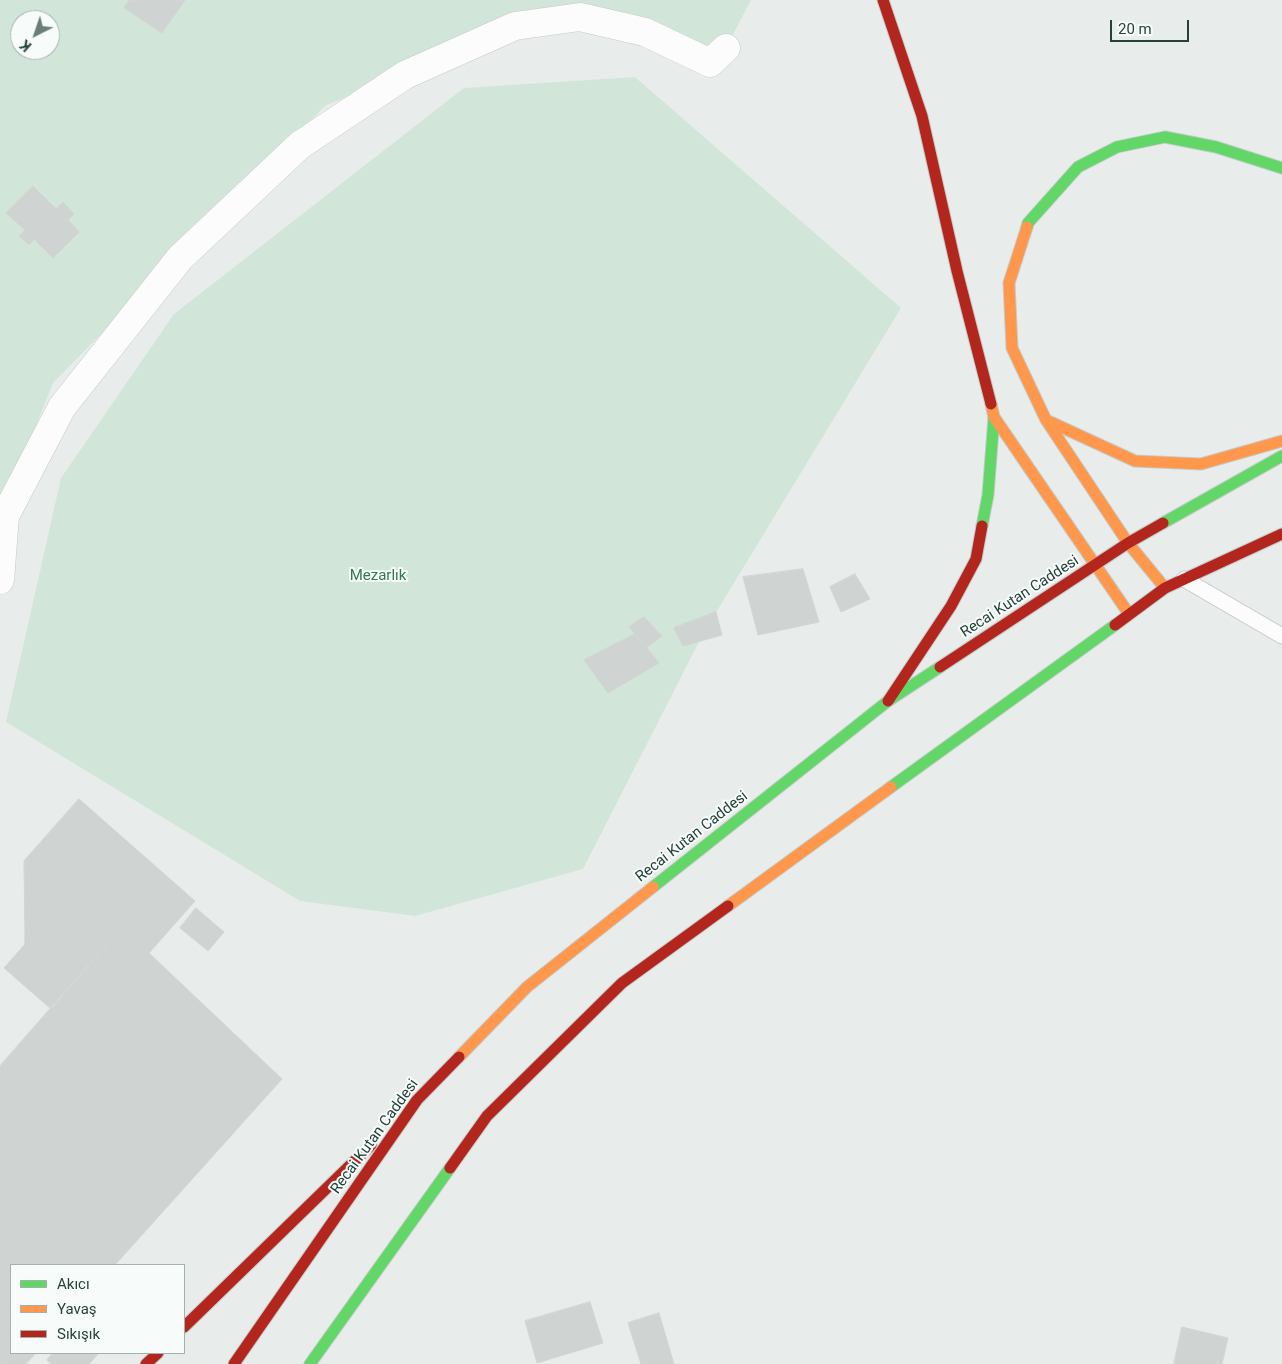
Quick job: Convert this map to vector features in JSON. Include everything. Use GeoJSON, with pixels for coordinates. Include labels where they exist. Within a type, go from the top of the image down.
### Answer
{"type":"FeatureCollection","features":[{"type":"Feature","properties":{"kind":"main road"},"geometry":{"type":"LineString","coordinates":[[883,0],[922,116],[957,271],[994,417],[988,495],[976,558],[951,606],[888,701]]}},
{"type":"Feature","properties":{"kind":"main road"},"geometry":{"type":"LineString","coordinates":[[1165,588],[1128,543],[1046,420],[1012,348],[1008,283],[1028,223],[1078,167],[1117,147],[1165,137],[1216,147],[1282,168]]}},
{"type":"Feature","properties":{"kind":"main road"},"geometry":{"type":"LineString","coordinates":[[994,417],[1129,614]]}},
{"type":"Feature","properties":{"kind":"main road"},"geometry":{"type":"LineString","coordinates":[[1046,420],[1135,460],[1202,464],[1282,441]]}},
{"type":"Feature","properties":{"kind":"main road","name":"Recai Kutan Caddesi"},"geometry":{"type":"LineString","coordinates":[[234,1364],[417,1100],[527,987],[888,701],[1128,543],[1282,456]]}},
{"type":"Feature","properties":{"kind":"main road"},"geometry":{"type":"LineString","coordinates":[[310,1364],[487,1116],[622,983],[1165,588],[1282,534]]}},
{"type":"Feature","properties":{"kind":"main road"},"geometry":{"type":"LineString","coordinates":[[185,1326],[417,1100]]}},
{"type":"Feature","properties":{"kind":"main road"},"geometry":{"type":"LineString","coordinates":[[146,1364],[157,1354]]}},
{"type":"Feature","properties":{"kind":"street"},"geometry":{"type":"LineString","coordinates":[[0,580],[5,516],[62,407],[180,258],[300,145],[405,75],[515,26],[580,17],[645,32],[710,63],[726,48]]}},
{"type":"Feature","properties":{"kind":"lane"},"geometry":{"type":"LineString","coordinates":[[1184,580],[1282,636]]}},
{"type":"Feature","properties":{"kind":"green space"},"geometry":{"type":"Polygon","coordinates":[[[0,0],[751,0],[726,48],[545,22],[326,105],[53,383],[0,516],[0,0]]]}},
{"type":"Feature","properties":{"kind":"green space","name":"Mezarlık"},"geometry":{"type":"Polygon","coordinates":[[[635,77],[901,308],[703,634],[583,869],[415,916],[300,901],[6,722],[61,478],[174,314],[464,88],[635,77]]]}},
{"type":"Feature","properties":{"kind":"building"},"geometry":{"type":"Polygon","coordinates":[[[130,0],[185,0],[162,33],[124,8],[130,0]]]}},
{"type":"Feature","properties":{"kind":"building"},"geometry":{"type":"Polygon","coordinates":[[[33,186],[56,209],[63,202],[74,214],[68,220],[79,232],[53,258],[34,239],[29,245],[19,236],[25,230],[6,213],[33,186]]]}},
{"type":"Feature","properties":{"kind":"building"},"geometry":{"type":"Polygon","coordinates":[[[803,569],[819,622],[758,635],[743,577],[803,569]]]}},
{"type":"Feature","properties":{"kind":"building"},"geometry":{"type":"Polygon","coordinates":[[[855,574],[870,599],[841,612],[830,587],[855,574]]]}},
{"type":"Feature","properties":{"kind":"building"},"geometry":{"type":"Polygon","coordinates":[[[716,612],[722,635],[683,646],[674,628],[716,612]]]}},
{"type":"Feature","properties":{"kind":"building"},"geometry":{"type":"Polygon","coordinates":[[[644,617],[662,636],[646,648],[629,627],[644,617]]]}},
{"type":"Feature","properties":{"kind":"building"},"geometry":{"type":"Polygon","coordinates":[[[635,634],[659,663],[608,693],[584,660],[635,634]]]}},
{"type":"Feature","properties":{"kind":"building"},"geometry":{"type":"Polygon","coordinates":[[[79,799],[195,901],[149,953],[121,928],[51,1009],[4,968],[25,944],[24,861],[79,799]]]}},
{"type":"Feature","properties":{"kind":"building"},"geometry":{"type":"Polygon","coordinates":[[[196,908],[224,932],[208,951],[180,928],[196,908]]]}},
{"type":"Feature","properties":{"kind":"building"},"geometry":{"type":"Polygon","coordinates":[[[121,928],[282,1079],[116,1264],[10,1264],[10,1354],[35,1354],[26,1364],[0,1364],[0,1066],[121,928]]]}},
{"type":"Feature","properties":{"kind":"building"},"geometry":{"type":"Polygon","coordinates":[[[590,1302],[603,1343],[537,1363],[525,1321],[590,1302]]]}},
{"type":"Feature","properties":{"kind":"building"},"geometry":{"type":"Polygon","coordinates":[[[659,1313],[674,1364],[641,1364],[628,1323],[659,1313]]]}},
{"type":"Feature","properties":{"kind":"building"},"geometry":{"type":"Polygon","coordinates":[[[1182,1327],[1228,1338],[1222,1364],[1174,1364],[1182,1327]]]}},
{"type":"Feature","properties":{"kind":"building"},"geometry":{"type":"Polygon","coordinates":[[[52,1354],[98,1354],[89,1364],[51,1364],[47,1360],[52,1354]]]}},
{"type":"Feature","properties":{"kind":"traffic: fast"},"geometry":{"type":"LineString","coordinates":[[1027,227],[1028,223],[1078,167],[1117,147],[1165,137],[1216,147],[1282,168]]}},
{"type":"Feature","properties":{"kind":"traffic: fast"},"geometry":{"type":"LineString","coordinates":[[982,526],[988,495],[994,417]]}},
{"type":"Feature","properties":{"kind":"traffic: fast"},"geometry":{"type":"LineString","coordinates":[[1163,523],[1282,456]]}},
{"type":"Feature","properties":{"kind":"traffic: fast"},"geometry":{"type":"LineString","coordinates":[[891,787],[1115,625]]}},
{"type":"Feature","properties":{"kind":"traffic: fast"},"geometry":{"type":"LineString","coordinates":[[653,887],[888,701],[940,667]]}},
{"type":"Feature","properties":{"kind":"traffic: fast"},"geometry":{"type":"LineString","coordinates":[[310,1364],[450,1168]]}},
{"type":"Feature","properties":{"kind":"traffic: slow"},"geometry":{"type":"LineString","coordinates":[[1027,227],[1009,283],[1012,348],[1046,420],[1128,543],[1165,588]]}},
{"type":"Feature","properties":{"kind":"traffic: slow"},"geometry":{"type":"LineString","coordinates":[[991,404],[994,417],[1129,614]]}},
{"type":"Feature","properties":{"kind":"traffic: slow"},"geometry":{"type":"LineString","coordinates":[[1046,420],[1135,461],[1201,464],[1282,441]]}},
{"type":"Feature","properties":{"kind":"traffic: slow"},"geometry":{"type":"LineString","coordinates":[[728,906],[891,787]]}},
{"type":"Feature","properties":{"kind":"traffic: slow"},"geometry":{"type":"LineString","coordinates":[[459,1057],[527,987],[653,887]]}},
{"type":"Feature","properties":{"kind":"traffic: jam"},"geometry":{"type":"LineString","coordinates":[[883,0],[922,116],[957,271],[991,404]]}},
{"type":"Feature","properties":{"kind":"traffic: jam"},"geometry":{"type":"LineString","coordinates":[[940,667],[1128,543],[1163,523]]}},
{"type":"Feature","properties":{"kind":"traffic: jam"},"geometry":{"type":"LineString","coordinates":[[888,701],[951,606],[976,559],[982,526]]}},
{"type":"Feature","properties":{"kind":"traffic: jam"},"geometry":{"type":"LineString","coordinates":[[1115,625],[1165,588],[1282,534]]}},
{"type":"Feature","properties":{"kind":"traffic: jam"},"geometry":{"type":"LineString","coordinates":[[450,1168],[487,1116],[622,983],[728,906]]}},
{"type":"Feature","properties":{"kind":"traffic: jam"},"geometry":{"type":"LineString","coordinates":[[234,1364],[417,1100],[459,1057]]}},
{"type":"Feature","properties":{"kind":"traffic: jam"},"geometry":{"type":"LineString","coordinates":[[185,1326],[371,1145]]}},
{"type":"Feature","properties":{"kind":"traffic: jam"},"geometry":{"type":"LineString","coordinates":[[146,1364],[157,1354]]}}]}
